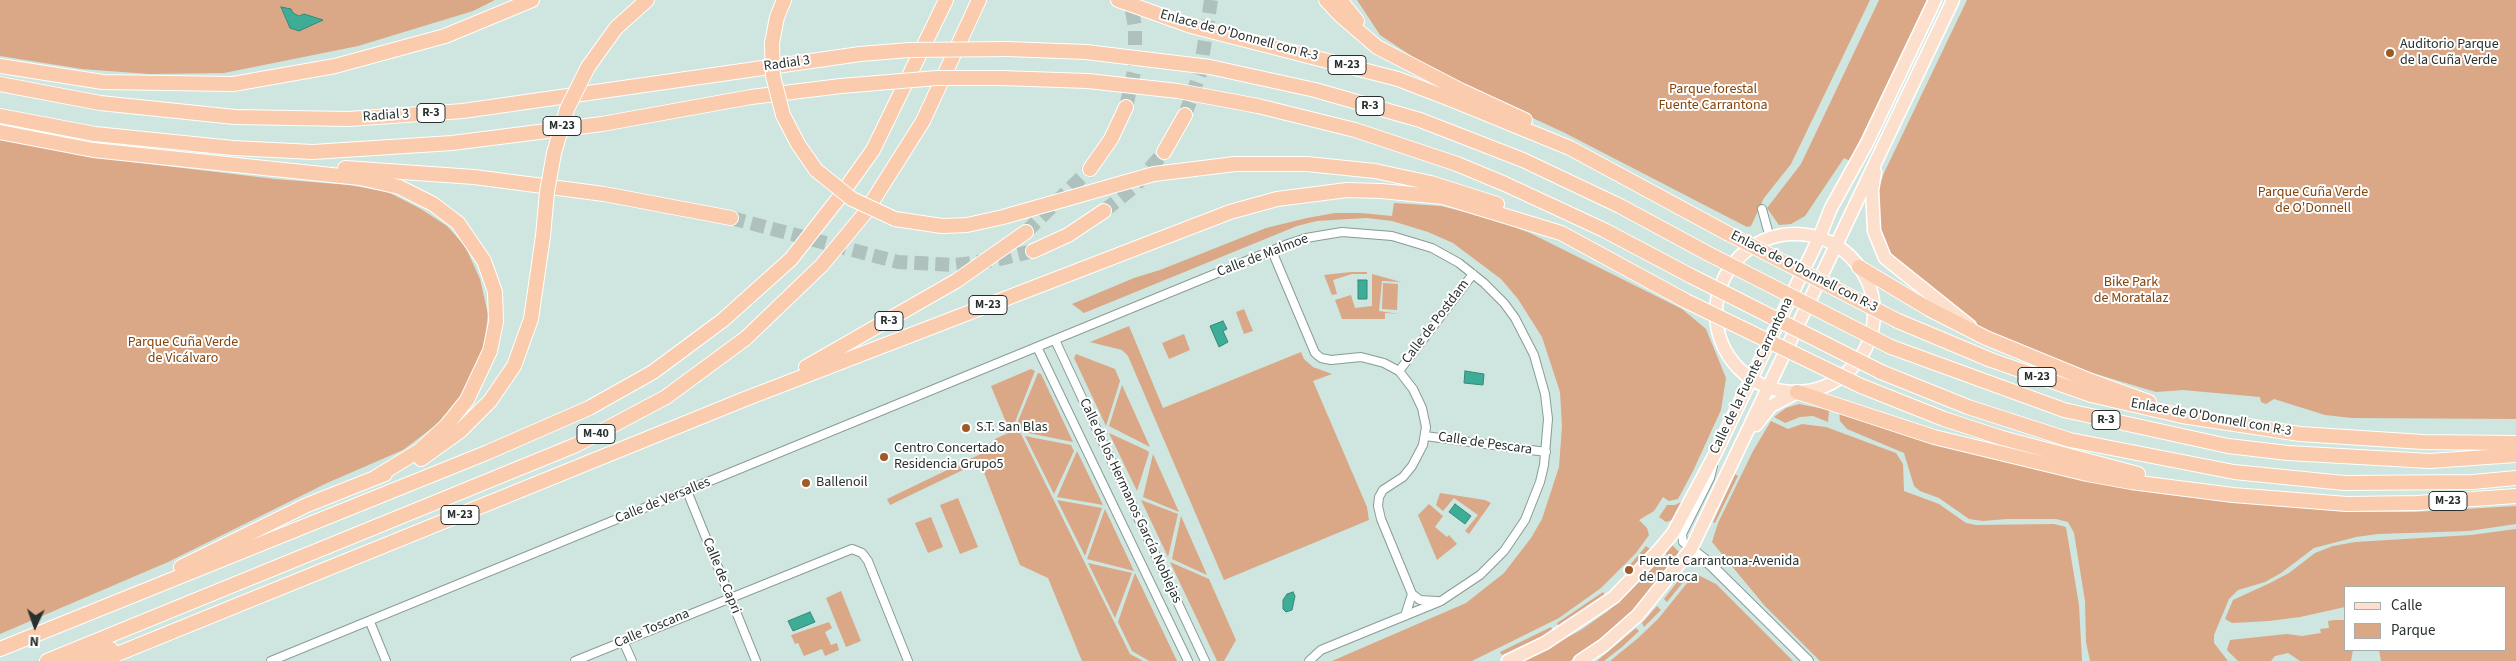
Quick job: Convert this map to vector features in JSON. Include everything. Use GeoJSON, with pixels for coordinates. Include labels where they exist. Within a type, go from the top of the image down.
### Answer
{"type":"FeatureCollection","features":[{"type":"Feature","properties":{"kind":"highway"},"geometry":{"type":"LineString","coordinates":[[0,66],[102,82],[233,84],[335,66],[446,36],[532,0]]}},
{"type":"Feature","properties":{"kind":"highway","name":"M-23"},"geometry":{"type":"LineString","coordinates":[[85,614],[307,505],[422,459],[460,431],[490,401],[514,366],[531,319],[543,236],[547,192],[554,153],[567,109],[588,67],[616,28],[647,0]]}},
{"type":"Feature","properties":{"kind":"highway"},"geometry":{"type":"LineString","coordinates":[[773,0],[773,76],[783,115],[798,144],[816,170],[852,199],[895,219],[942,226],[967,224],[1003,217],[1154,174],[1235,164],[1307,164],[1375,171],[1431,183],[1513,209],[1561,233]]}},
{"type":"Feature","properties":{"kind":"highway"},"geometry":{"type":"LineString","coordinates":[[772,43],[777,16],[784,0]]}},
{"type":"Feature","properties":{"kind":"highway","name":"M-40"},"geometry":{"type":"LineString","coordinates":[[0,649],[486,453],[589,408],[653,372],[723,320],[791,259],[838,200],[873,150],[946,0]]}},
{"type":"Feature","properties":{"kind":"highway","name":"M-40"},"geometry":{"type":"LineString","coordinates":[[47,661],[576,445],[666,397],[746,338],[822,265],[865,213],[923,121],[979,0]]}},
{"type":"Feature","properties":{"kind":"highway","name":"Enlace de O'Donnell con R-3"},"geometry":{"type":"LineString","coordinates":[[1118,0],[1191,26],[1398,79],[1570,148],[1727,233],[1898,321],[1990,360],[2092,395],[2182,416],[2308,434],[2423,442],[2516,443]]}},
{"type":"Feature","properties":{"kind":"highway"},"geometry":{"type":"LineString","coordinates":[[1326,0],[1340,16],[1377,46],[1411,65],[1527,121],[1570,148]]}},
{"type":"Feature","properties":{"kind":"highway"},"geometry":{"type":"LineString","coordinates":[[1340,0],[1354,18],[1411,65]]}},
{"type":"Feature","properties":{"kind":"highway","name":"Radial 3"},"geometry":{"type":"LineString","coordinates":[[0,84],[100,103],[235,117],[348,119],[463,110],[860,54],[909,50],[1008,49],[1086,52],[1210,67],[1316,90],[1420,120],[1523,160],[1620,206],[1891,348],[2064,410],[2228,446],[2288,453],[2430,461],[2516,455]]}},
{"type":"Feature","properties":{"kind":"highway","name":"Radial 3"},"geometry":{"type":"LineString","coordinates":[[0,116],[95,134],[234,148],[313,152],[452,142],[602,124],[751,97],[841,86],[937,78],[1088,81],[1178,91],[1258,106],[1355,130],[1457,164],[1604,230],[1881,372],[1968,407],[2070,440],[2234,472],[2344,483],[2473,482],[2516,478]]}},
{"type":"Feature","properties":{"kind":"highway"},"geometry":{"type":"LineString","coordinates":[[1090,169],[1111,139],[1126,107]]}},
{"type":"Feature","properties":{"kind":"highway"},"geometry":{"type":"LineString","coordinates":[[1164,152],[1185,115]]}},
{"type":"Feature","properties":{"kind":"highway"},"geometry":{"type":"LineString","coordinates":[[0,132],[93,150],[360,178],[398,187],[433,204],[458,223],[484,261],[495,292],[496,322],[490,351],[479,378],[467,400],[448,425],[420,450],[376,477]]}},
{"type":"Feature","properties":{"kind":"highway"},"geometry":{"type":"LineString","coordinates":[[232,165],[379,169],[474,177],[604,194],[731,218]]}},
{"type":"Feature","properties":{"kind":"highway","name":"M-23"},"geometry":{"type":"LineString","coordinates":[[72,661],[200,620],[745,399],[1230,212],[1277,199],[1313,193],[1381,191],[1443,197],[1561,233],[1686,301],[1861,386],[1944,419],[2002,438],[2129,472],[2212,486],[2379,502],[2417,503],[2516,496]]}},
{"type":"Feature","properties":{"kind":"highway"},"geometry":{"type":"LineString","coordinates":[[1033,251],[1068,234],[1104,210]]}},
{"type":"Feature","properties":{"kind":"highway","name":"R-3"},"geometry":{"type":"LineString","coordinates":[[745,399],[840,349],[956,281],[1026,232]]}},
{"type":"Feature","properties":{"kind":"highway"},"geometry":{"type":"LineString","coordinates":[[1859,267],[1929,309],[1986,338],[2182,416]]}},
{"type":"Feature","properties":{"kind":"highway"},"geometry":{"type":"LineString","coordinates":[[1797,392],[1934,437],[2087,474],[2241,496],[2347,504],[2379,502]]}},
{"type":"Feature","properties":{"kind":"highway"},"geometry":{"type":"LineString","coordinates":[[100,661],[200,620]]}},
{"type":"Feature","properties":{"kind":"main road","name":"Calle de la Fuente Carrantona"},"geometry":{"type":"LineString","coordinates":[[1508,661],[1545,644],[1582,621],[1614,597],[1672,533],[1714,456],[1750,378],[1820,238],[1831,208],[1867,143],[1935,0]]}},
{"type":"Feature","properties":{"kind":"main road","name":"Calle de la Fuente Carrantona"},"geometry":{"type":"LineString","coordinates":[[1580,661],[1604,645],[1638,615],[1691,549],[1953,0]]}},
{"type":"Feature","properties":{"kind":"main road"},"geometry":{"type":"LineString","coordinates":[[1878,155],[1872,190],[1873,216],[1877,241],[1885,258],[1986,338]]}},
{"type":"Feature","properties":{"kind":"main road"},"geometry":{"type":"LineString","coordinates":[[1793,234],[1820,238],[1837,246],[1859,267],[1871,289],[1874,311],[1872,334],[1862,355],[1847,373],[1834,382],[1812,390],[1797,392],[1768,388],[1750,378],[1735,365],[1726,352],[1717,331],[1716,307],[1721,284],[1732,264],[1749,248],[1770,238],[1793,234]]}},
{"type":"Feature","properties":{"kind":"main road","name":"Calle de la Fuente Carrantona"},"geometry":{"type":"LineString","coordinates":[[1736,457],[1771,406],[1789,394],[1797,392]]}},
{"type":"Feature","properties":{"kind":"street"},"geometry":{"type":"LineString","coordinates":[[1762,209],[1770,238]]}},
{"type":"Feature","properties":{"kind":"street","name":"Calle de Malmoe"},"geometry":{"type":"LineString","coordinates":[[1055,340],[1306,238],[1342,232],[1392,236],[1432,248],[1459,263],[1504,303],[1526,336],[1534,355],[1540,372],[1548,419],[1546,452],[1540,482],[1528,514],[1504,551],[1480,575],[1441,601],[1321,650],[1309,661]]}},
{"type":"Feature","properties":{"kind":"street"},"geometry":{"type":"LineString","coordinates":[[1272,251],[1315,354],[1320,358],[1331,360],[1343,357],[1368,358],[1399,370],[1413,389],[1422,408],[1425,417],[1425,436],[1412,466],[1403,477],[1383,490],[1378,497],[1378,506],[1412,594],[1410,608],[1405,616]]}},
{"type":"Feature","properties":{"kind":"street","name":"Calle de Postdam"},"geometry":{"type":"LineString","coordinates":[[1399,370],[1473,274]]}},
{"type":"Feature","properties":{"kind":"street","name":"Calle de Versalles"},"geometry":{"type":"LineString","coordinates":[[271,661],[1055,340]]}},
{"type":"Feature","properties":{"kind":"street","name":"Calle de los Hermanos García Noblejas"},"geometry":{"type":"LineString","coordinates":[[1055,340],[1206,661]]}},
{"type":"Feature","properties":{"kind":"street","name":"Calle de los Hermanos García Noblejas"},"geometry":{"type":"LineString","coordinates":[[1037,347],[1188,661]]}},
{"type":"Feature","properties":{"kind":"street","name":"Calle de Pescara"},"geometry":{"type":"LineString","coordinates":[[1425,436],[1546,452]]}},
{"type":"Feature","properties":{"kind":"street"},"geometry":{"type":"LineString","coordinates":[[1714,456],[1710,478],[1682,534],[1683,542],[1710,564],[1808,661]]}},
{"type":"Feature","properties":{"kind":"street","name":"Calle de Capri"},"geometry":{"type":"LineString","coordinates":[[686,491],[756,661]]}},
{"type":"Feature","properties":{"kind":"street","name":"Calle Toscana"},"geometry":{"type":"LineString","coordinates":[[575,661],[846,550],[858,550],[868,561],[908,661]]}},
{"type":"Feature","properties":{"kind":"street"},"geometry":{"type":"LineString","coordinates":[[1412,594],[1420,600],[1441,601]]}},
{"type":"Feature","properties":{"kind":"street"},"geometry":{"type":"LineString","coordinates":[[370,622],[386,661]]}},
{"type":"Feature","properties":{"kind":"street"},"geometry":{"type":"LineString","coordinates":[[623,641],[632,661]]}},
{"type":"Feature","properties":{"kind":"green space"},"geometry":{"type":"Polygon","coordinates":[[[0,0],[495,0],[473,11],[358,46],[224,73],[149,74],[82,69],[0,56],[0,0]]]}},
{"type":"Feature","properties":{"kind":"green space","name":"Parque forestal Fuente Carrantona"},"geometry":{"type":"Polygon","coordinates":[[[1357,0],[1870,0],[1791,164],[1764,198],[1751,226],[1747,227],[1565,133],[1440,75],[1380,35],[1357,0]]]}},
{"type":"Feature","properties":{"kind":"green space"},"geometry":{"type":"Polygon","coordinates":[[[1879,0],[1927,0],[1850,161],[1844,158],[1805,216],[1791,224],[1779,225],[1767,208],[1801,164],[1879,0]]]}},
{"type":"Feature","properties":{"kind":"green space","name":"Parque Cuña Verde de O'Donnell"},"geometry":{"type":"Polygon","coordinates":[[[1967,0],[2516,0],[2516,419],[2352,418],[2325,415],[2274,399],[2266,404],[2261,402],[2260,397],[2183,390],[2156,392],[2069,366],[1983,331],[1909,273],[1887,252],[1878,222],[1879,187],[1884,173],[1967,0]]]}},
{"type":"Feature","properties":{"kind":"green space","name":"Parque Cuña Verde de Vicálvaro"},"geometry":{"type":"Polygon","coordinates":[[[0,140],[132,162],[275,179],[349,185],[388,192],[421,209],[447,226],[465,246],[480,279],[488,314],[484,347],[460,398],[436,425],[403,450],[327,483],[168,562],[0,634],[0,140]]]}},
{"type":"Feature","properties":{"kind":"green space"},"geometry":{"type":"Polygon","coordinates":[[[1394,203],[1441,206],[1497,220],[1530,233],[1682,309],[1706,329],[1726,378],[1721,410],[1693,471],[1678,499],[1669,501],[1663,497],[1654,511],[1639,520],[1647,528],[1649,535],[1636,553],[1601,588],[1559,618],[1472,661],[1332,661],[1466,603],[1504,573],[1531,538],[1542,519],[1559,467],[1562,426],[1560,392],[1542,337],[1518,299],[1501,279],[1453,243],[1428,232],[1392,221],[1366,218],[1317,221],[1297,226],[1084,313],[1072,304],[1134,278],[1160,270],[1266,228],[1335,213],[1392,216],[1394,203]]]}},
{"type":"Feature","properties":{"kind":"green space"},"geometry":{"type":"Polygon","coordinates":[[[1367,272],[1367,274],[1352,274],[1333,280],[1337,294],[1332,295],[1324,275],[1367,272]]]}},
{"type":"Feature","properties":{"kind":"green space"},"geometry":{"type":"Polygon","coordinates":[[[1372,274],[1401,282],[1382,281],[1379,311],[1399,314],[1385,313],[1385,319],[1342,319],[1335,300],[1351,295],[1355,308],[1372,306],[1372,274]]]}},
{"type":"Feature","properties":{"kind":"green space"},"geometry":{"type":"Polygon","coordinates":[[[1383,283],[1398,284],[1397,310],[1382,309],[1383,283]]]}},
{"type":"Feature","properties":{"kind":"green space"},"geometry":{"type":"Polygon","coordinates":[[[1244,309],[1253,331],[1244,334],[1236,312],[1244,309]]]}},
{"type":"Feature","properties":{"kind":"green space"},"geometry":{"type":"Polygon","coordinates":[[[1129,326],[1163,408],[1301,352],[1304,359],[1313,367],[1332,374],[1313,381],[1367,507],[1369,520],[1224,580],[1128,356],[1122,350],[1090,342],[1129,326]]]}},
{"type":"Feature","properties":{"kind":"green space"},"geometry":{"type":"Polygon","coordinates":[[[1184,334],[1190,350],[1169,359],[1162,343],[1184,334]]]}},
{"type":"Feature","properties":{"kind":"green space"},"geometry":{"type":"Polygon","coordinates":[[[1076,354],[1115,369],[1120,381],[1106,426],[1074,358],[1076,354]]]}},
{"type":"Feature","properties":{"kind":"green space"},"geometry":{"type":"Polygon","coordinates":[[[1031,369],[1035,371],[1015,422],[1130,654],[1143,661],[1082,661],[1048,578],[1020,565],[983,470],[967,468],[890,505],[887,499],[995,447],[995,439],[1010,432],[991,386],[1031,369]]]}},
{"type":"Feature","properties":{"kind":"green space"},"geometry":{"type":"Polygon","coordinates":[[[1038,373],[1041,374],[1073,442],[1023,432],[1018,421],[1038,373]]]}},
{"type":"Feature","properties":{"kind":"green space"},"geometry":{"type":"Polygon","coordinates":[[[1122,385],[1150,447],[1109,426],[1122,385]]]}},
{"type":"Feature","properties":{"kind":"green space"},"geometry":{"type":"Polygon","coordinates":[[[1799,404],[1829,410],[1828,422],[1813,416],[1800,417],[1785,423],[1774,417],[1786,408],[1799,404]]]}},
{"type":"Feature","properties":{"kind":"green space"},"geometry":{"type":"Polygon","coordinates":[[[1839,410],[1961,451],[2140,489],[2234,502],[2348,512],[2414,512],[2516,506],[2516,524],[2469,531],[2378,534],[2356,537],[2314,548],[2281,573],[2265,582],[2238,590],[2229,599],[2214,635],[2214,643],[2228,661],[2090,661],[2086,642],[2085,601],[2074,533],[2068,522],[2056,519],[1983,521],[1969,519],[1939,498],[1920,491],[1914,486],[1904,453],[1847,429],[1840,421],[1839,410]]]}},
{"type":"Feature","properties":{"kind":"green space"},"geometry":{"type":"Polygon","coordinates":[[[1771,421],[1788,429],[1802,424],[1826,427],[1896,453],[1903,464],[1904,491],[1939,504],[1966,523],[1976,525],[2054,524],[2066,527],[2079,605],[2082,661],[1820,661],[1764,605],[1712,542],[1718,523],[1753,451],[1771,421]]]}},
{"type":"Feature","properties":{"kind":"green space"},"geometry":{"type":"Polygon","coordinates":[[[1109,433],[1149,453],[1137,491],[1109,433]]]}},
{"type":"Feature","properties":{"kind":"green space"},"geometry":{"type":"Polygon","coordinates":[[[1025,436],[1071,445],[1074,451],[1054,494],[1025,436]]]}},
{"type":"Feature","properties":{"kind":"green space"},"geometry":{"type":"Polygon","coordinates":[[[1077,451],[1103,505],[1057,497],[1077,451]]]}},
{"type":"Feature","properties":{"kind":"green space"},"geometry":{"type":"Polygon","coordinates":[[[1153,454],[1179,512],[1143,497],[1153,454]]]}},
{"type":"Feature","properties":{"kind":"green space"},"geometry":{"type":"Polygon","coordinates":[[[1735,474],[1738,476],[1715,523],[1713,522],[1735,474]]]}},
{"type":"Feature","properties":{"kind":"green space"},"geometry":{"type":"Polygon","coordinates":[[[1440,493],[1485,500],[1491,503],[1469,534],[1465,531],[1478,515],[1454,498],[1443,511],[1436,505],[1440,493]]]}},
{"type":"Feature","properties":{"kind":"green space"},"geometry":{"type":"Polygon","coordinates":[[[958,498],[978,547],[960,554],[940,505],[958,498]]]}},
{"type":"Feature","properties":{"kind":"green space"},"geometry":{"type":"Polygon","coordinates":[[[1057,500],[1102,508],[1085,556],[1057,500]]]}},
{"type":"Feature","properties":{"kind":"green space"},"geometry":{"type":"Polygon","coordinates":[[[1141,500],[1178,514],[1168,557],[1141,500]]]}},
{"type":"Feature","properties":{"kind":"green space"},"geometry":{"type":"Polygon","coordinates":[[[1683,503],[1672,520],[1666,522],[1659,517],[1667,505],[1675,505],[1683,503]]]}},
{"type":"Feature","properties":{"kind":"green space"},"geometry":{"type":"Polygon","coordinates":[[[1429,504],[1443,516],[1435,527],[1447,537],[1449,535],[1457,544],[1437,560],[1418,515],[1429,504]]]}},
{"type":"Feature","properties":{"kind":"green space"},"geometry":{"type":"Polygon","coordinates":[[[1105,509],[1134,571],[1087,559],[1105,509]]]}},
{"type":"Feature","properties":{"kind":"green space"},"geometry":{"type":"Polygon","coordinates":[[[1181,516],[1207,575],[1172,559],[1181,516]]]}},
{"type":"Feature","properties":{"kind":"green space"},"geometry":{"type":"Polygon","coordinates":[[[931,517],[943,547],[928,553],[915,523],[931,517]]]}},
{"type":"Feature","properties":{"kind":"green space"},"geometry":{"type":"Polygon","coordinates":[[[2516,529],[2516,661],[2381,661],[2379,651],[2506,651],[2506,586],[2344,586],[2344,607],[2300,617],[2269,621],[2232,623],[2225,619],[2233,600],[2289,573],[2315,553],[2333,546],[2355,542],[2471,535],[2516,529]]]}},
{"type":"Feature","properties":{"kind":"green space"},"geometry":{"type":"Polygon","coordinates":[[[1672,545],[1680,553],[1674,562],[1665,553],[1672,545]]]}},
{"type":"Feature","properties":{"kind":"green space"},"geometry":{"type":"Polygon","coordinates":[[[1646,546],[1650,549],[1632,569],[1629,566],[1646,546]]]}},
{"type":"Feature","properties":{"kind":"green space"},"geometry":{"type":"Polygon","coordinates":[[[1660,559],[1670,568],[1642,602],[1594,644],[1570,661],[1523,661],[1581,630],[1608,611],[1660,559]]]}},
{"type":"Feature","properties":{"kind":"green space"},"geometry":{"type":"Polygon","coordinates":[[[1170,562],[1209,579],[1236,640],[1224,661],[1217,661],[1170,562]]]}},
{"type":"Feature","properties":{"kind":"green space"},"geometry":{"type":"Polygon","coordinates":[[[1088,563],[1132,573],[1115,618],[1088,563]]]}},
{"type":"Feature","properties":{"kind":"green space"},"geometry":{"type":"Polygon","coordinates":[[[1135,573],[1177,661],[1149,661],[1132,651],[1118,622],[1135,573]]]}},
{"type":"Feature","properties":{"kind":"green space"},"geometry":{"type":"Polygon","coordinates":[[[1698,575],[1716,584],[1793,661],[1610,661],[1658,619],[1692,577],[1698,575]]]}},
{"type":"Feature","properties":{"kind":"green space"},"geometry":{"type":"Polygon","coordinates":[[[1681,577],[1685,580],[1667,602],[1664,599],[1681,577]]]}},
{"type":"Feature","properties":{"kind":"green space"},"geometry":{"type":"Polygon","coordinates":[[[841,591],[861,641],[846,647],[826,598],[841,591]]]}},
{"type":"Feature","properties":{"kind":"green space"},"geometry":{"type":"Polygon","coordinates":[[[1603,592],[1605,595],[1559,627],[1557,623],[1603,592]]]}},
{"type":"Feature","properties":{"kind":"green space"},"geometry":{"type":"Polygon","coordinates":[[[1657,606],[1661,610],[1644,627],[1642,623],[1657,606]]]}},
{"type":"Feature","properties":{"kind":"green space"},"geometry":{"type":"Polygon","coordinates":[[[2344,620],[2344,651],[2353,651],[2351,661],[2300,661],[2288,653],[2275,656],[2271,661],[2238,661],[2227,650],[2230,640],[2287,634],[2302,636],[2321,633],[2320,629],[2329,628],[2328,621],[2344,620]]]}},
{"type":"Feature","properties":{"kind":"green space"},"geometry":{"type":"Polygon","coordinates":[[[829,622],[832,628],[825,632],[831,645],[837,643],[839,650],[825,656],[822,649],[804,656],[798,643],[795,644],[791,635],[829,622]]]}},
{"type":"Feature","properties":{"kind":"green space"},"geometry":{"type":"Polygon","coordinates":[[[1551,627],[1553,631],[1502,655],[1500,652],[1551,627]]]}},
{"type":"Feature","properties":{"kind":"green space"},"geometry":{"type":"Polygon","coordinates":[[[1636,628],[1639,631],[1622,647],[1604,661],[1597,661],[1636,628]]]}},
{"type":"Feature","properties":{"kind":"shaded area"},"geometry":{"type":"Polygon","coordinates":[[[281,7],[291,9],[293,13],[299,16],[304,14],[323,20],[299,31],[290,28],[281,7]]]}},
{"type":"Feature","properties":{"kind":"shaded area"},"geometry":{"type":"Polygon","coordinates":[[[1358,280],[1367,280],[1367,299],[1358,299],[1358,280]]]}},
{"type":"Feature","properties":{"kind":"shaded area"},"geometry":{"type":"Polygon","coordinates":[[[1223,321],[1227,329],[1223,331],[1228,342],[1219,347],[1210,326],[1223,321]]]}},
{"type":"Feature","properties":{"kind":"shaded area"},"geometry":{"type":"Polygon","coordinates":[[[1465,371],[1484,374],[1483,385],[1464,383],[1465,371]]]}},
{"type":"Feature","properties":{"kind":"shaded area"},"geometry":{"type":"Polygon","coordinates":[[[1455,504],[1471,516],[1465,524],[1449,512],[1455,504]]]}},
{"type":"Feature","properties":{"kind":"shaded area"},"geometry":{"type":"Polygon","coordinates":[[[1293,592],[1295,596],[1292,610],[1286,612],[1283,609],[1283,600],[1287,594],[1293,592]]]}},
{"type":"Feature","properties":{"kind":"shaded area"},"geometry":{"type":"Polygon","coordinates":[[[810,612],[815,622],[793,631],[788,621],[810,612]]]}},
{"type":"Feature","properties":{"kind":"tunnel"},"geometry":{"type":"LineString","coordinates":[[1126,107],[1135,67],[1135,27],[1130,0]]}},
{"type":"Feature","properties":{"kind":"tunnel"},"geometry":{"type":"LineString","coordinates":[[1185,115],[1200,73],[1211,0]]}},
{"type":"Feature","properties":{"kind":"tunnel"},"geometry":{"type":"LineString","coordinates":[[1104,211],[1134,187],[1164,152]]}},
{"type":"Feature","properties":{"kind":"tunnel"},"geometry":{"type":"LineString","coordinates":[[1026,232],[1090,169]]}},
{"type":"Feature","properties":{"kind":"tunnel"},"geometry":{"type":"LineString","coordinates":[[731,218],[898,262],[955,265],[996,260],[1033,251]]}},
{"type":"Feature","properties":{"kind":"place","name":"Auditorio Parque de la Cuña Verde"},"geometry":{"type":"Point","coordinates":[2390,53]}},
{"type":"Feature","properties":{"kind":"place","name":"S.T. San Blas"},"geometry":{"type":"Point","coordinates":[966,428]}},
{"type":"Feature","properties":{"kind":"place","name":"Centro Concertado Residencia Grupo5"},"geometry":{"type":"Point","coordinates":[884,457]}},
{"type":"Feature","properties":{"kind":"place","name":"Ballenoil"},"geometry":{"type":"Point","coordinates":[806,483]}},
{"type":"Feature","properties":{"kind":"place","name":"Fuente Carrantona-Avenida de Daroca"},"geometry":{"type":"Point","coordinates":[1629,570]}},
{"type":"Feature","properties":{"kind":"park label","name":"Bike Park de Moratalaz"},"geometry":{"type":"Point","coordinates":[2131,292]}}]}
